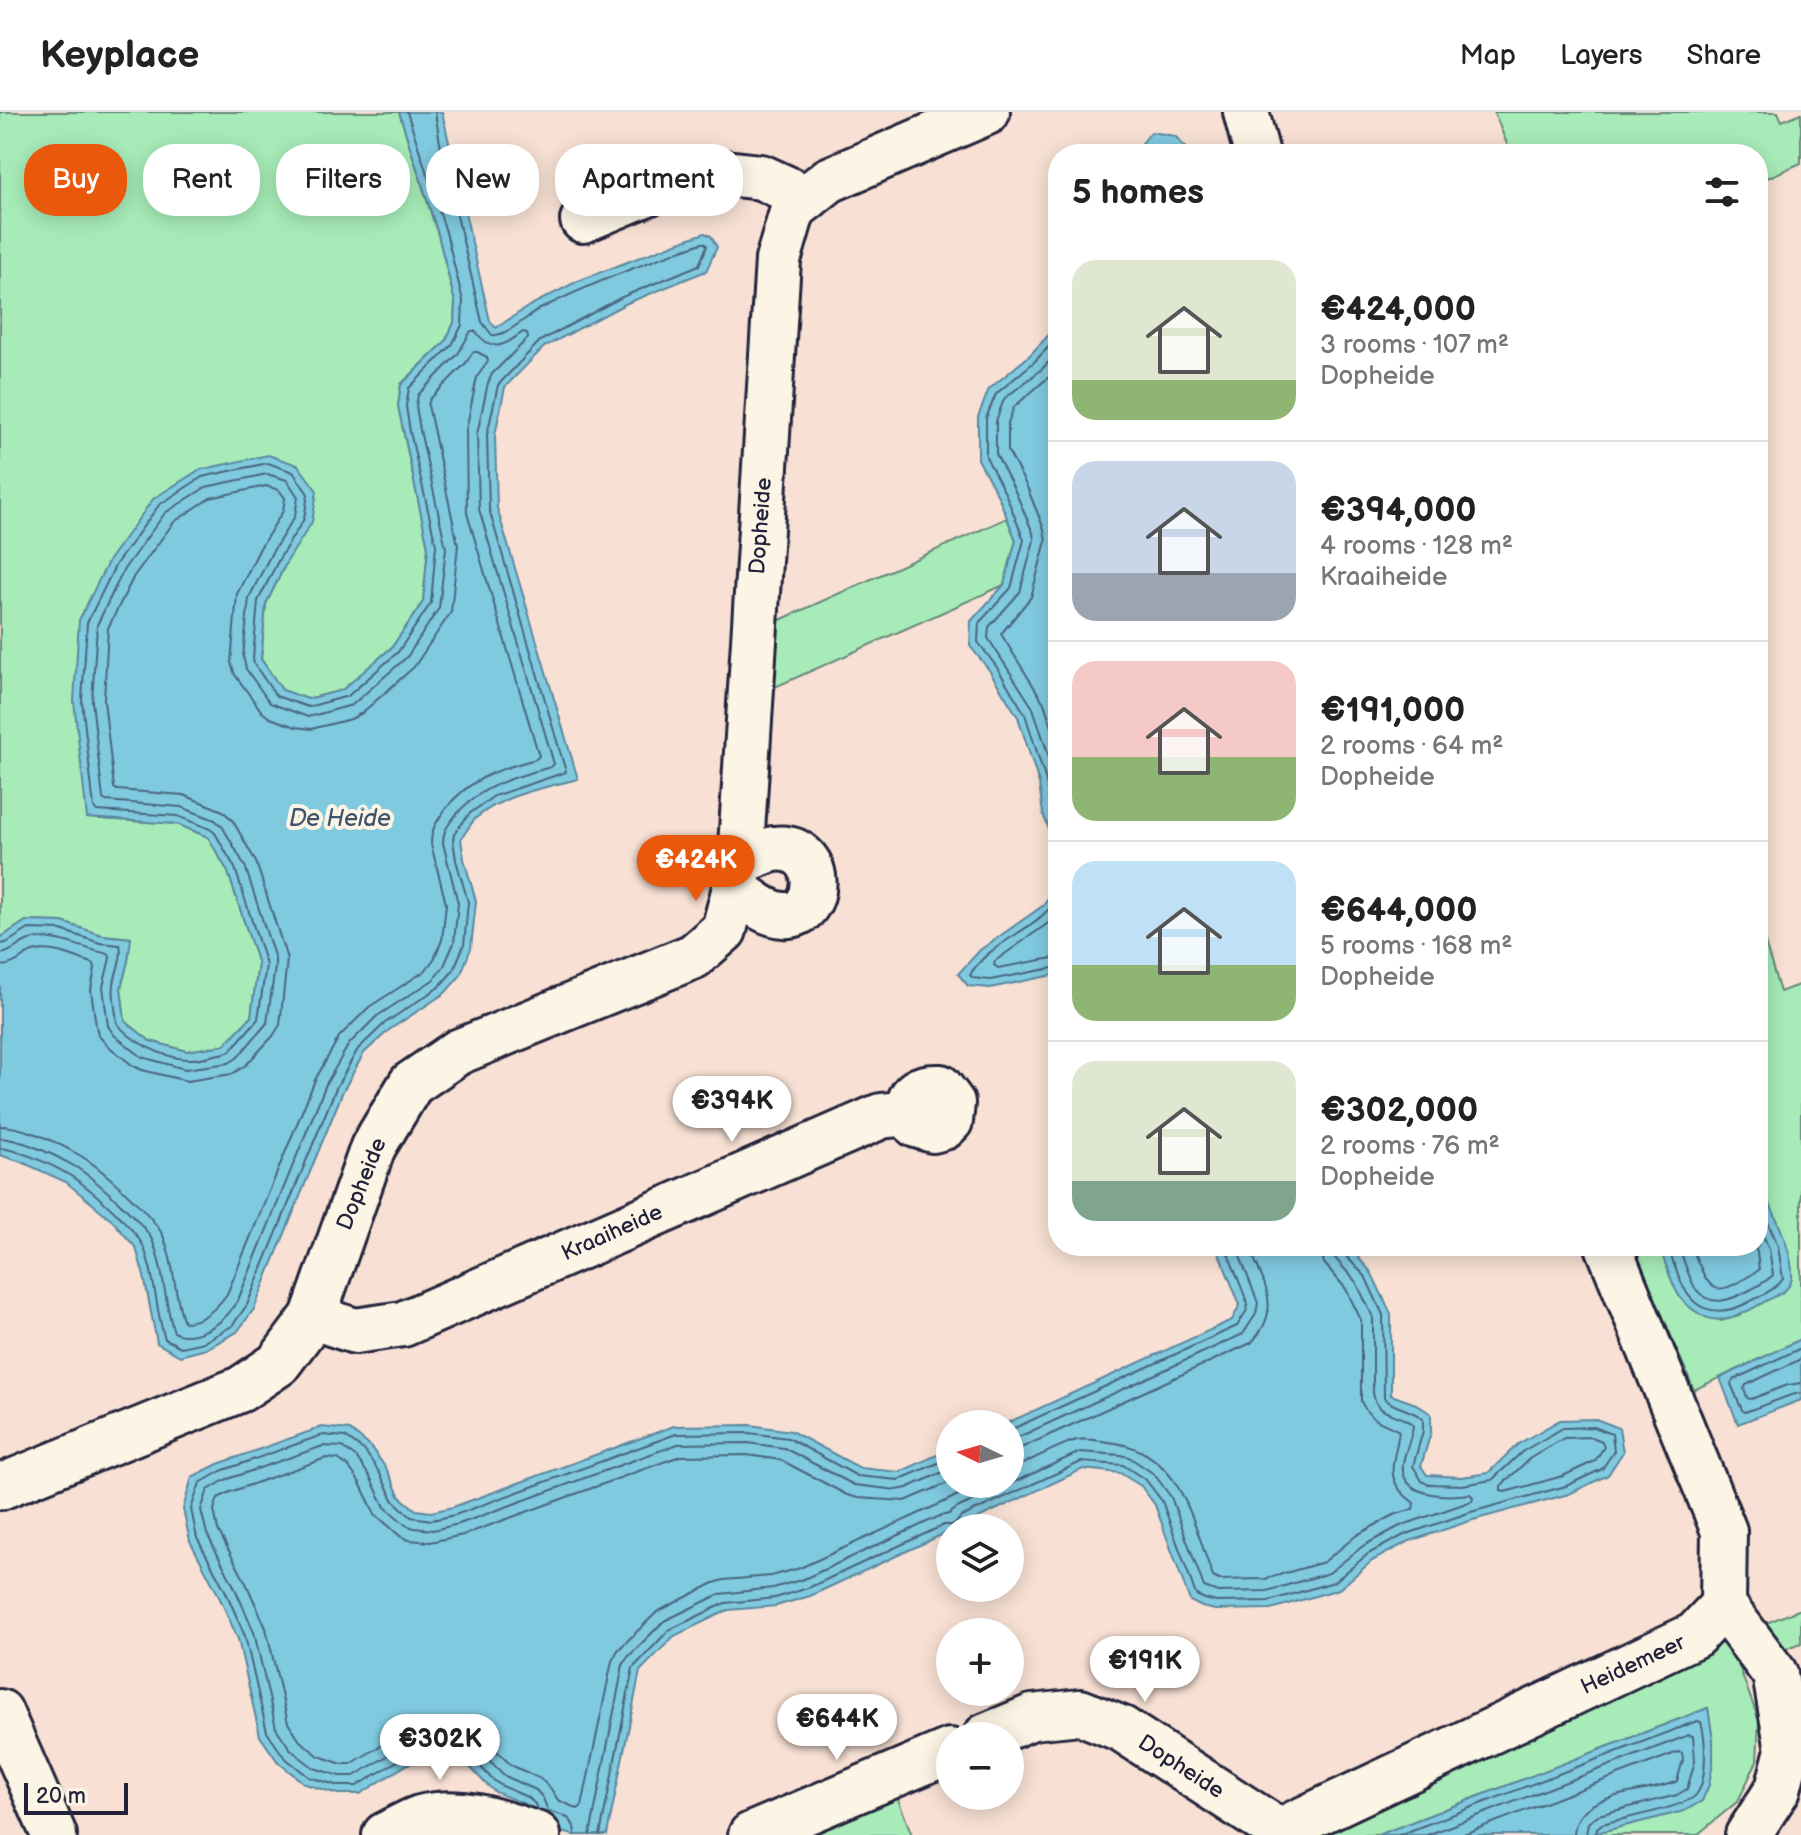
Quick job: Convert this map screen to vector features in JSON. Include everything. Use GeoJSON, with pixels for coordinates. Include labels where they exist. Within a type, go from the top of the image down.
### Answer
{"type":"FeatureCollection","features":[{"type":"Feature","properties":{"kind":"street","name":"Dopheide"},"geometry":{"type":"LineString","coordinates":[[0,1487],[241,1389],[278,1364],[313,1317],[373,1147],[411,1084],[458,1052],[694,956],[724,930],[737,876],[778,260],[793,209],[829,180],[987,112]]}},
{"type":"Feature","properties":{"kind":"street"},"geometry":{"type":"LineString","coordinates":[[1246,112],[1254,144]]}},
{"type":"Feature","properties":{"kind":"street"},"geometry":{"type":"LineString","coordinates":[[583,220],[693,174],[716,172],[761,177],[807,198]]}},
{"type":"Feature","properties":{"kind":"street","name":"Kraaiheide"},"geometry":{"type":"LineString","coordinates":[[313,1317],[355,1331],[403,1324],[881,1116],[908,1113]]}},
{"type":"Feature","properties":{"kind":"street"},"geometry":{"type":"LineString","coordinates":[[1612,1256],[1724,1531],[1723,1605],[1775,1674],[1788,1750],[1778,1789],[1748,1835]]}},
{"type":"Feature","properties":{"kind":"street","name":"Heidemeer"},"geometry":{"type":"LineString","coordinates":[[1279,1833],[1695,1635],[1723,1605]]}},
{"type":"Feature","properties":{"kind":"street","name":"Dopheide"},"geometry":{"type":"LineString","coordinates":[[1020,1722],[1032,1717],[1080,1712],[1122,1729],[1279,1833]]}},
{"type":"Feature","properties":{"kind":"street"},"geometry":{"type":"LineString","coordinates":[[1,1716],[54,1835]]}},
{"type":"Feature","properties":{"kind":"street"},"geometry":{"type":"LineString","coordinates":[[751,1835],[936,1757]]}},
{"type":"Feature","properties":{"kind":"street"},"geometry":{"type":"LineString","coordinates":[[385,1835],[419,1818],[462,1813],[522,1829]]}},
{"type":"Feature","properties":{"kind":"green space"},"geometry":{"type":"Polygon","coordinates":[[[0,112],[399,112],[409,144],[276,144],[276,216],[410,216],[410,147],[426,197],[426,216],[432,216],[455,302],[454,323],[445,342],[401,384],[398,406],[428,547],[423,602],[392,647],[342,691],[308,699],[282,690],[261,659],[266,604],[286,563],[87,818],[177,824],[208,837],[228,872],[258,964],[251,1017],[224,1045],[187,1051],[150,1041],[125,1021],[121,988],[130,938],[102,935],[62,922],[26,921],[0,938],[0,112]]]}},
{"type":"Feature","properties":{"kind":"green space"},"geometry":{"type":"Polygon","coordinates":[[[1494,112],[1778,112],[1782,121],[1801,113],[1801,163],[1768,178],[1768,144],[1507,144],[1494,112]]]}},
{"type":"Feature","properties":{"kind":"green space"},"geometry":{"type":"Polygon","coordinates":[[[1007,518],[1016,540],[1004,585],[755,696],[760,629],[1007,518]]]}},
{"type":"Feature","properties":{"kind":"green space"},"geometry":{"type":"Polygon","coordinates":[[[1768,953],[1780,992],[1801,984],[1801,1339],[1694,1390],[1637,1256],[1663,1256],[1680,1297],[1721,1321],[1740,1316],[1786,1243],[1768,1202],[1768,953]]]}},
{"type":"Feature","properties":{"kind":"green space"},"geometry":{"type":"Polygon","coordinates":[[[1801,1609],[1801,1643],[1774,1653],[1761,1625],[1801,1609]]]}},
{"type":"Feature","properties":{"kind":"green space"},"geometry":{"type":"Polygon","coordinates":[[[1729,1639],[1759,1721],[1757,1761],[1738,1801],[1697,1835],[1588,1835],[1684,1811],[1713,1763],[1708,1708],[1378,1835],[1323,1835],[1325,1826],[1729,1639]]]}},
{"type":"Feature","properties":{"kind":"green space"},"geometry":{"type":"Polygon","coordinates":[[[894,1789],[912,1835],[785,1835],[894,1789]]]}},
{"type":"Feature","properties":{"kind":"water","name":"De Heide"},"geometry":{"type":"Polygon","coordinates":[[[399,112],[442,112],[449,144],[426,144],[426,196],[410,144],[399,112]]]}},
{"type":"Feature","properties":{"kind":"water"},"geometry":{"type":"Polygon","coordinates":[[[1151,132],[1175,136],[1182,144],[1142,144],[1151,132]]]}},
{"type":"Feature","properties":{"kind":"water","name":"De Heide"},"geometry":{"type":"Polygon","coordinates":[[[432,216],[466,216],[490,321],[496,328],[529,306],[578,281],[687,239],[705,233],[711,236],[717,247],[706,271],[625,304],[544,347],[505,387],[495,435],[497,508],[578,779],[511,797],[487,810],[470,825],[461,839],[476,901],[471,948],[460,976],[445,993],[389,1030],[364,1053],[343,1091],[254,1309],[237,1332],[206,1349],[180,1356],[157,1343],[136,1248],[111,1219],[66,1182],[0,1155],[0,938],[26,921],[62,922],[102,935],[131,938],[121,988],[125,1021],[150,1041],[187,1051],[224,1045],[251,1017],[258,964],[228,872],[208,837],[177,824],[87,818],[74,701],[79,620],[109,560],[153,499],[199,470],[268,455],[298,465],[317,491],[312,522],[286,563],[266,604],[261,659],[282,690],[308,699],[342,690],[392,647],[423,602],[428,547],[398,406],[401,385],[445,342],[454,323],[455,302],[432,216]]]}},
{"type":"Feature","properties":{"kind":"water"},"geometry":{"type":"Polygon","coordinates":[[[1048,336],[1048,827],[1039,783],[1018,717],[970,646],[971,621],[1004,585],[1016,540],[999,498],[978,459],[978,417],[989,389],[1048,336]]]}},
{"type":"Feature","properties":{"kind":"water"},"geometry":{"type":"Polygon","coordinates":[[[1048,898],[1048,976],[990,988],[968,986],[958,974],[980,950],[1044,905],[1048,898]]]}},
{"type":"Feature","properties":{"kind":"water"},"geometry":{"type":"Polygon","coordinates":[[[1768,1200],[1792,1267],[1791,1283],[1782,1292],[1733,1318],[1715,1320],[1707,1318],[1682,1300],[1663,1256],[1768,1256],[1768,1200]]]}},
{"type":"Feature","properties":{"kind":"water"},"geometry":{"type":"Polygon","coordinates":[[[1220,1256],[1357,1256],[1371,1272],[1391,1314],[1391,1395],[1416,1404],[1431,1414],[1431,1432],[1421,1466],[1427,1475],[1462,1477],[1488,1473],[1518,1444],[1560,1420],[1596,1419],[1619,1428],[1623,1452],[1608,1475],[1569,1494],[1407,1542],[1372,1561],[1339,1589],[1271,1609],[1215,1610],[1202,1607],[1190,1601],[1155,1505],[1141,1486],[1120,1473],[1083,1469],[1024,1497],[1024,1415],[1232,1320],[1240,1305],[1220,1256]]]}},
{"type":"Feature","properties":{"kind":"water"},"geometry":{"type":"Polygon","coordinates":[[[1801,1339],[1801,1400],[1738,1424],[1720,1378],[1801,1339]]]}},
{"type":"Feature","properties":{"kind":"water"},"geometry":{"type":"Polygon","coordinates":[[[750,1425],[791,1431],[860,1468],[900,1472],[936,1455],[936,1498],[1021,1498],[987,1514],[936,1514],[936,1538],[810,1596],[776,1606],[728,1610],[674,1636],[640,1671],[607,1835],[574,1835],[525,1824],[529,1809],[525,1804],[495,1792],[466,1763],[438,1756],[408,1764],[360,1794],[338,1794],[305,1784],[278,1762],[260,1736],[238,1639],[190,1541],[183,1509],[192,1477],[218,1464],[322,1427],[350,1430],[370,1446],[386,1468],[400,1497],[416,1510],[431,1512],[453,1507],[674,1426],[750,1425]]]}},
{"type":"Feature","properties":{"kind":"water"},"geometry":{"type":"Polygon","coordinates":[[[1708,1708],[1713,1741],[1709,1785],[1702,1801],[1684,1811],[1588,1835],[1378,1835],[1708,1708]]]}}]}
